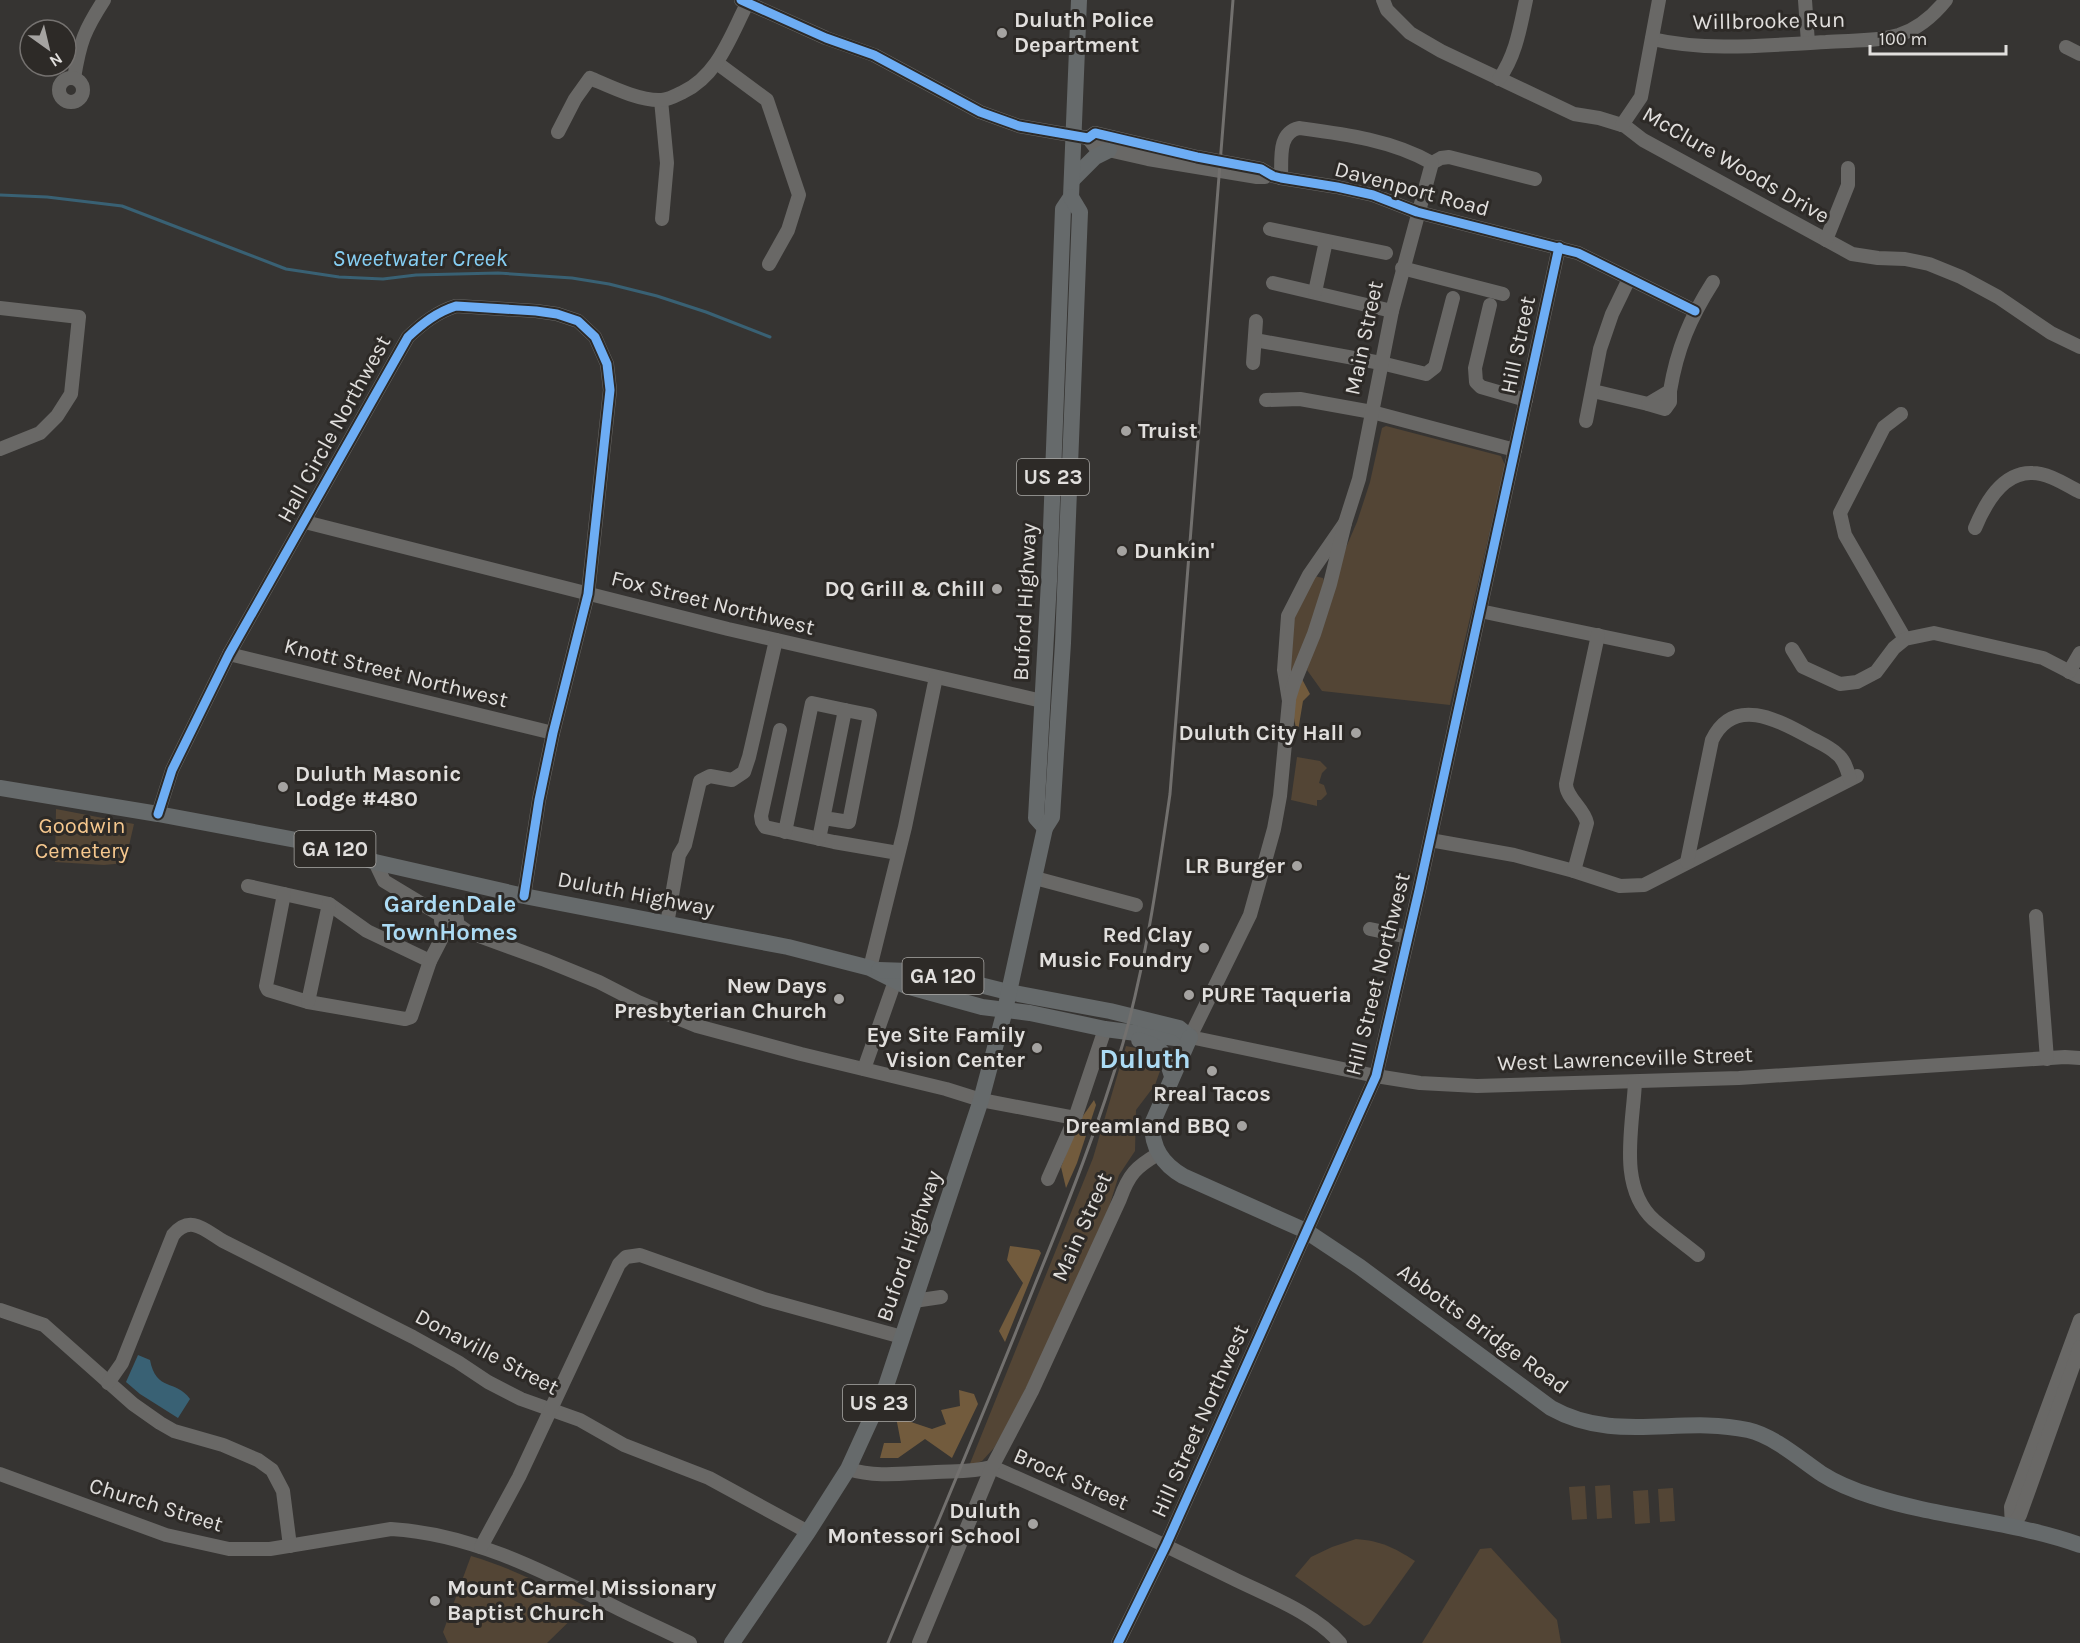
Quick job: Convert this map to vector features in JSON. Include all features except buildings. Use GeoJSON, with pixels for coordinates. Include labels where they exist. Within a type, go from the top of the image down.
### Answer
{"type":"FeatureCollection","features":[{"type":"Feature","properties":{"kind":"main road","name":"Buford Highway"},"geometry":{"type":"LineString","coordinates":[[1045,828],[1036,818],[1047,631],[1063,209],[1072,188],[1082,136],[1079,0]]}},
{"type":"Feature","properties":{"kind":"main road"},"geometry":{"type":"LineString","coordinates":[[1072,188],[1095,157],[1109,150]]}},
{"type":"Feature","properties":{"kind":"main road","name":"Buford Highway"},"geometry":{"type":"LineString","coordinates":[[732,1643],[848,1469],[886,1386],[981,1100],[1005,1010],[1045,828],[1052,817],[1060,708],[1080,212],[1072,188]]}},
{"type":"Feature","properties":{"kind":"main road"},"geometry":{"type":"LineString","coordinates":[[1057,352],[1065,382],[1073,387]]}},
{"type":"Feature","properties":{"kind":"main road"},"geometry":{"type":"LineString","coordinates":[[1053,472],[1062,480],[1061,518],[1067,530]]}},
{"type":"Feature","properties":{"kind":"main road"},"geometry":{"type":"LineString","coordinates":[[1047,631],[1053,649],[1053,701],[1055,707],[1060,708]]}},
{"type":"Feature","properties":{"kind":"main road"},"geometry":{"type":"LineString","coordinates":[[1042,701],[1051,722],[1046,767],[1054,783]]}},
{"type":"Feature","properties":{"kind":"main road","name":"Duluth Highway"},"geometry":{"type":"LineString","coordinates":[[0,788],[158,814],[322,845],[375,862],[524,896],[788,947],[873,969],[930,974],[1008,992]]}},
{"type":"Feature","properties":{"kind":"main road","name":"Duluth Highway"},"geometry":{"type":"LineString","coordinates":[[873,969],[906,986],[1005,1010]]}},
{"type":"Feature","properties":{"kind":"main road","name":"West Lawrenceville Street"},"geometry":{"type":"LineString","coordinates":[[1008,992],[1088,1006],[1179,1028],[1190,1037]]}},
{"type":"Feature","properties":{"kind":"main road","name":"West Lawrenceville Street"},"geometry":{"type":"LineString","coordinates":[[1005,1010],[1125,1032],[1175,1038],[1190,1037]]}},
{"type":"Feature","properties":{"kind":"main road"},"geometry":{"type":"LineString","coordinates":[[1125,1032],[1159,1047],[1167,1060],[1172,1076]]}},
{"type":"Feature","properties":{"kind":"main road"},"geometry":{"type":"LineString","coordinates":[[1158,1154],[1152,1135],[1152,1124],[1190,1037]]}},
{"type":"Feature","properties":{"kind":"main road","name":"Abbotts Bridge Road"},"geometry":{"type":"LineString","coordinates":[[1158,1154],[1166,1164],[1183,1176],[1306,1231],[1360,1267],[1551,1408],[1569,1418],[1608,1427],[1716,1425],[1751,1431],[1785,1448],[1824,1476],[1870,1496],[1918,1509],[2044,1533],[2080,1545]]}},
{"type":"Feature","properties":{"kind":"street"},"geometry":{"type":"LineString","coordinates":[[78,57],[81,42],[88,26],[104,0]]}},
{"type":"Feature","properties":{"kind":"street","name":"McClure Woods Drive"},"geometry":{"type":"LineString","coordinates":[[1383,0],[1387,10],[1410,33],[1441,51],[1574,114],[1622,125],[1643,140],[1852,254],[1905,259],[1929,264],[1962,277],[1998,297],[2051,333],[2080,347]]}},
{"type":"Feature","properties":{"kind":"street"},"geometry":{"type":"LineString","coordinates":[[1499,79],[1508,66],[1519,37],[1526,0]]}},
{"type":"Feature","properties":{"kind":"street"},"geometry":{"type":"LineString","coordinates":[[1622,125],[1641,97],[1659,0]]}},
{"type":"Feature","properties":{"kind":"street"},"geometry":{"type":"LineString","coordinates":[[1805,0],[1808,43]]}},
{"type":"Feature","properties":{"kind":"street","name":"Willbrooke Run"},"geometry":{"type":"LineString","coordinates":[[1652,39],[1668,43],[1725,47],[1886,38],[1899,35],[1923,22],[1946,0]]}},
{"type":"Feature","properties":{"kind":"street"},"geometry":{"type":"LineString","coordinates":[[558,132],[575,99],[590,78],[628,93],[662,100],[693,87],[717,63],[744,2],[826,38],[874,55],[980,111],[1018,126],[1082,136]]}},
{"type":"Feature","properties":{"kind":"street"},"geometry":{"type":"LineString","coordinates":[[2066,47],[2080,54]]}},
{"type":"Feature","properties":{"kind":"street"},"geometry":{"type":"LineString","coordinates":[[717,63],[767,100],[799,195],[788,230],[770,264]]}},
{"type":"Feature","properties":{"kind":"street"},"geometry":{"type":"LineString","coordinates":[[662,100],[667,163],[662,219]]}},
{"type":"Feature","properties":{"kind":"street"},"geometry":{"type":"LineString","coordinates":[[1277,177],[1283,139],[1292,129],[1299,128],[1359,136],[1420,156],[1432,163],[1449,157],[1535,179]]}},
{"type":"Feature","properties":{"kind":"street","name":"Davenport Road"},"geometry":{"type":"LineString","coordinates":[[1082,136],[1095,133],[1113,136],[1197,157],[1261,169],[1277,177]]}},
{"type":"Feature","properties":{"kind":"street","name":"Davenport Road"},"geometry":{"type":"LineString","coordinates":[[1082,136],[1095,147],[1148,159],[1257,177],[1277,177],[1373,195],[1417,212],[1578,252],[1695,311]]}},
{"type":"Feature","properties":{"kind":"street","name":"Main Street"},"geometry":{"type":"LineString","coordinates":[[1288,701],[1314,634],[1359,479],[1392,311],[1432,163]]}},
{"type":"Feature","properties":{"kind":"street"},"geometry":{"type":"LineString","coordinates":[[1826,240],[1848,185],[1848,168]]}},
{"type":"Feature","properties":{"kind":"street"},"geometry":{"type":"LineString","coordinates":[[1270,229],[1386,253]]}},
{"type":"Feature","properties":{"kind":"street"},"geometry":{"type":"LineString","coordinates":[[1315,292],[1326,241]]}},
{"type":"Feature","properties":{"kind":"street","name":"Hill Street"},"geometry":{"type":"LineString","coordinates":[[1515,450],[1559,248]]}},
{"type":"Feature","properties":{"kind":"street"},"geometry":{"type":"LineString","coordinates":[[1402,268],[1503,294]]}},
{"type":"Feature","properties":{"kind":"street"},"geometry":{"type":"LineString","coordinates":[[1586,421],[1603,340],[1612,314],[1629,279]]}},
{"type":"Feature","properties":{"kind":"street"},"geometry":{"type":"LineString","coordinates":[[1593,391],[1648,404],[1670,392],[1674,366],[1695,311],[1713,282]]}},
{"type":"Feature","properties":{"kind":"street"},"geometry":{"type":"LineString","coordinates":[[1273,284],[1392,311]]}},
{"type":"Feature","properties":{"kind":"street"},"geometry":{"type":"LineString","coordinates":[[1255,340],[1381,363],[1426,374],[1435,367],[1453,298]]}},
{"type":"Feature","properties":{"kind":"street"},"geometry":{"type":"LineString","coordinates":[[1490,305],[1475,368],[1476,382],[1481,387],[1526,400]]}},
{"type":"Feature","properties":{"kind":"street","name":"Hall Circle Northwest"},"geometry":{"type":"LineString","coordinates":[[158,814],[172,770],[229,654],[408,337],[422,323],[443,310],[456,306],[557,314],[578,321],[595,337],[607,364],[610,390],[588,594],[553,733],[539,800],[524,896]]}},
{"type":"Feature","properties":{"kind":"street"},"geometry":{"type":"LineString","coordinates":[[0,308],[79,317],[71,394],[57,416],[40,433],[0,449]]}},
{"type":"Feature","properties":{"kind":"street"},"geometry":{"type":"LineString","coordinates":[[1253,363],[1256,321]]}},
{"type":"Feature","properties":{"kind":"street"},"geometry":{"type":"LineString","coordinates":[[1266,400],[1300,399],[1372,412],[1515,450]]}},
{"type":"Feature","properties":{"kind":"street"},"geometry":{"type":"LineString","coordinates":[[1901,414],[1884,427],[1840,513],[1845,535],[1905,639]]}},
{"type":"Feature","properties":{"kind":"street","name":"Hill Street Northwest"},"geometry":{"type":"LineString","coordinates":[[1118,1643],[1166,1545],[1376,1076],[1515,450]]}},
{"type":"Feature","properties":{"kind":"street"},"geometry":{"type":"LineString","coordinates":[[1975,528],[1983,508],[1997,489],[2016,476],[2033,473],[2055,479],[2080,492]]}},
{"type":"Feature","properties":{"kind":"street","name":"Fox Street Northwest"},"geometry":{"type":"LineString","coordinates":[[305,522],[776,640],[1042,701]]}},
{"type":"Feature","properties":{"kind":"street","name":"Main Street"},"geometry":{"type":"LineString","coordinates":[[1288,701],[1284,670],[1288,616],[1313,569],[1345,523]]}},
{"type":"Feature","properties":{"kind":"street"},"geometry":{"type":"LineString","coordinates":[[1313,569],[1332,573]]}},
{"type":"Feature","properties":{"kind":"street"},"geometry":{"type":"LineString","coordinates":[[1480,611],[1668,650]]}},
{"type":"Feature","properties":{"kind":"street"},"geometry":{"type":"LineString","coordinates":[[1792,649],[1803,667],[1840,684],[1857,682],[1876,672],[1894,648],[1905,639],[1934,633],[2043,658],[2075,675],[2080,653]]}},
{"type":"Feature","properties":{"kind":"street"},"geometry":{"type":"LineString","coordinates":[[1574,871],[1587,823],[1585,814],[1566,789],[1566,784],[1598,635]]}},
{"type":"Feature","properties":{"kind":"street"},"geometry":{"type":"LineString","coordinates":[[667,924],[680,855],[685,845],[700,781],[710,776],[732,780],[744,772],[750,757],[776,640]]}},
{"type":"Feature","properties":{"kind":"street","name":"Knott Street Northwest"},"geometry":{"type":"LineString","coordinates":[[229,654],[553,733]]}},
{"type":"Feature","properties":{"kind":"street"},"geometry":{"type":"LineString","coordinates":[[873,969],[936,677]]}},
{"type":"Feature","properties":{"kind":"street"},"geometry":{"type":"LineString","coordinates":[[1190,1037],[1254,904],[1274,829],[1280,796],[1288,701]]}},
{"type":"Feature","properties":{"kind":"street"},"geometry":{"type":"LineString","coordinates":[[785,832],[812,703],[870,715],[849,822],[824,818]]}},
{"type":"Feature","properties":{"kind":"street"},"geometry":{"type":"LineString","coordinates":[[819,839],[845,710]]}},
{"type":"Feature","properties":{"kind":"street"},"geometry":{"type":"LineString","coordinates":[[1430,840],[1514,855],[1620,886],[1644,885],[1853,777],[1844,761],[1837,753],[1796,730],[1757,714],[1746,714],[1725,722],[1712,740],[1687,862]]}},
{"type":"Feature","properties":{"kind":"street"},"geometry":{"type":"LineString","coordinates":[[803,747],[779,736],[761,816],[765,827],[898,853]]}},
{"type":"Feature","properties":{"kind":"street"},"geometry":{"type":"LineString","coordinates":[[375,862],[384,881],[448,923],[599,982],[638,1002],[697,1026],[981,1100],[1075,1118]]}},
{"type":"Feature","properties":{"kind":"street"},"geometry":{"type":"LineString","coordinates":[[1035,878],[1136,905]]}},
{"type":"Feature","properties":{"kind":"street"},"geometry":{"type":"LineString","coordinates":[[248,886],[328,904],[367,931],[430,962]]}},
{"type":"Feature","properties":{"kind":"street"},"geometry":{"type":"LineString","coordinates":[[284,894],[266,986],[268,990],[308,1002],[405,1019],[411,1017],[416,1009],[430,962],[448,923]]}},
{"type":"Feature","properties":{"kind":"street"},"geometry":{"type":"LineString","coordinates":[[308,1002],[328,904]]}},
{"type":"Feature","properties":{"kind":"street"},"geometry":{"type":"LineString","coordinates":[[2036,916],[2047,1059]]}},
{"type":"Feature","properties":{"kind":"street"},"geometry":{"type":"LineString","coordinates":[[1370,929],[1408,937]]}},
{"type":"Feature","properties":{"kind":"street"},"geometry":{"type":"LineString","coordinates":[[864,1069],[895,981]]}},
{"type":"Feature","properties":{"kind":"street"},"geometry":{"type":"LineString","coordinates":[[1048,1179],[1075,1118],[1105,1029]]}},
{"type":"Feature","properties":{"kind":"street","name":"West Lawrenceville Street"},"geometry":{"type":"LineString","coordinates":[[1190,1037],[1376,1076],[1420,1083],[1478,1086],[1739,1078],[2065,1057],[2080,1058]]}},
{"type":"Feature","properties":{"kind":"street","name":"West Lawrenceville Street"},"geometry":{"type":"LineString","coordinates":[[2065,1057],[2080,1051]]}},
{"type":"Feature","properties":{"kind":"street"},"geometry":{"type":"LineString","coordinates":[[1635,1082],[1630,1156],[1631,1180],[1634,1190],[1638,1199],[1654,1219],[1698,1255]]}},
{"type":"Feature","properties":{"kind":"street","name":"Main Street"},"geometry":{"type":"LineString","coordinates":[[919,1643],[992,1467],[1032,1391],[1120,1199],[1126,1181],[1136,1168],[1158,1154]]}},
{"type":"Feature","properties":{"kind":"street","name":"Donaville Street"},"geometry":{"type":"LineString","coordinates":[[108,1383],[122,1363],[173,1235],[180,1226],[188,1224],[198,1226],[223,1241],[413,1337],[488,1382],[549,1411],[580,1420],[624,1445],[709,1478],[808,1532]]}},
{"type":"Feature","properties":{"kind":"street"},"geometry":{"type":"LineString","coordinates":[[482,1547],[519,1477],[618,1264],[626,1257],[640,1255],[765,1299],[902,1337]]}},
{"type":"Feature","properties":{"kind":"street"},"geometry":{"type":"LineString","coordinates":[[914,1301],[941,1297]]}},
{"type":"Feature","properties":{"kind":"street"},"geometry":{"type":"LineString","coordinates":[[0,1310],[44,1325],[133,1404],[174,1431],[223,1445],[258,1460],[272,1470],[283,1491],[290,1546]]}},
{"type":"Feature","properties":{"kind":"street"},"geometry":{"type":"LineString","coordinates":[[2012,1527],[2011,1507],[2080,1320]]}},
{"type":"Feature","properties":{"kind":"street"},"geometry":{"type":"LineString","coordinates":[[2012,1527],[2020,1515],[2080,1347]]}},
{"type":"Feature","properties":{"kind":"street","name":"Brock Street"},"geometry":{"type":"LineString","coordinates":[[848,1469],[876,1475],[975,1472],[992,1467],[1166,1545],[1316,1621],[1332,1633],[1340,1643]]}},
{"type":"Feature","properties":{"kind":"street","name":"Church Street"},"geometry":{"type":"LineString","coordinates":[[0,1474],[166,1534],[228,1549],[249,1550],[290,1546],[385,1529],[411,1530],[482,1547],[522,1562],[690,1643]]}},
{"type":"Feature","properties":{"kind":"green space"},"geometry":{"type":"Polygon","coordinates":[[[1386,426],[1501,456],[1505,465],[1450,705],[1322,691],[1307,670],[1341,559],[1357,522],[1370,482],[1382,428],[1386,426]]]}},
{"type":"Feature","properties":{"kind":"green space"},"geometry":{"type":"Polygon","coordinates":[[[1314,576],[1323,578],[1324,581],[1309,634],[1294,670],[1289,672],[1291,620],[1314,576]]]}},
{"type":"Feature","properties":{"kind":"green space"},"geometry":{"type":"Polygon","coordinates":[[[1297,757],[1320,761],[1327,768],[1322,773],[1319,783],[1324,785],[1327,794],[1321,800],[1317,800],[1317,806],[1291,800],[1297,757]]]}},
{"type":"Feature","properties":{"kind":"green space","name":"Goodwin Cemetery"},"geometry":{"type":"Polygon","coordinates":[[[56,809],[134,824],[125,863],[104,865],[55,862],[56,809]]]}},
{"type":"Feature","properties":{"kind":"green space"},"geometry":{"type":"Polygon","coordinates":[[[1126,1046],[1151,1051],[1158,1060],[1160,1071],[1155,1085],[1136,1110],[1135,1151],[1119,1175],[1109,1207],[1012,1417],[994,1448],[982,1461],[969,1466],[1093,1158],[1126,1046]]]}},
{"type":"Feature","properties":{"kind":"green space"},"geometry":{"type":"Polygon","coordinates":[[[1610,1485],[1612,1518],[1597,1519],[1595,1486],[1610,1485]]]}},
{"type":"Feature","properties":{"kind":"green space"},"geometry":{"type":"Polygon","coordinates":[[[1585,1486],[1587,1519],[1572,1520],[1569,1487],[1585,1486]]]}},
{"type":"Feature","properties":{"kind":"green space"},"geometry":{"type":"Polygon","coordinates":[[[1673,1488],[1675,1521],[1660,1522],[1658,1489],[1673,1488]]]}},
{"type":"Feature","properties":{"kind":"green space"},"geometry":{"type":"Polygon","coordinates":[[[1648,1490],[1650,1523],[1635,1524],[1633,1491],[1648,1490]]]}},
{"type":"Feature","properties":{"kind":"green space"},"geometry":{"type":"Polygon","coordinates":[[[1356,1539],[1387,1546],[1415,1561],[1370,1624],[1364,1626],[1295,1576],[1311,1557],[1356,1539]]]}},
{"type":"Feature","properties":{"kind":"green space"},"geometry":{"type":"Polygon","coordinates":[[[1491,1548],[1557,1620],[1561,1643],[1422,1643],[1480,1549],[1491,1548]]]}},
{"type":"Feature","properties":{"kind":"green space"},"geometry":{"type":"Polygon","coordinates":[[[471,1556],[515,1572],[585,1606],[547,1643],[448,1643],[443,1632],[471,1556]]]}},
{"type":"Feature","properties":{"kind":"shaded area"},"geometry":{"type":"Polygon","coordinates":[[[1302,679],[1310,694],[1303,701],[1298,731],[1294,719],[1294,705],[1302,679]]]}},
{"type":"Feature","properties":{"kind":"shaded area"},"geometry":{"type":"Polygon","coordinates":[[[1094,1100],[1096,1105],[1077,1163],[1066,1188],[1061,1167],[1078,1123],[1094,1100]]]}},
{"type":"Feature","properties":{"kind":"shaded area"},"geometry":{"type":"Polygon","coordinates":[[[1010,1246],[1039,1250],[1041,1253],[1005,1342],[999,1331],[1023,1283],[1007,1260],[1010,1246]]]}},
{"type":"Feature","properties":{"kind":"shaded area"},"geometry":{"type":"Polygon","coordinates":[[[959,1390],[974,1394],[978,1404],[952,1458],[925,1439],[898,1458],[880,1458],[884,1443],[901,1443],[896,1417],[932,1429],[946,1424],[941,1410],[960,1406],[959,1390]]]}},
{"type":"Feature","properties":{"kind":"water"},"geometry":{"type":"Polygon","coordinates":[[[138,1355],[150,1360],[157,1377],[185,1393],[190,1399],[178,1418],[140,1394],[126,1382],[138,1355]]]}},
{"type":"Feature","properties":{"kind":"waterway","name":"Sweetwater Creek"},"geometry":{"type":"LineString","coordinates":[[0,195],[47,197],[122,206],[286,269],[339,277],[383,279],[416,275],[498,273],[572,278],[609,284],[706,312],[770,337]]}},
{"type":"Feature","properties":{"kind":"railway"},"geometry":{"type":"LineString","coordinates":[[888,1643],[1000,1373],[1082,1164],[1114,1074],[1145,951],[1170,794],[1233,0]]}},
{"type":"Feature","properties":{"kind":"cycle path"},"geometry":{"type":"LineString","coordinates":[[741,0],[826,38],[874,55],[980,112],[1019,126],[1088,138],[1095,133],[1197,157],[1261,169],[1281,178],[1373,195],[1417,212],[1578,253],[1695,311]]}},
{"type":"Feature","properties":{"kind":"cycle path"},"geometry":{"type":"LineString","coordinates":[[1118,1643],[1166,1545],[1376,1076],[1419,890],[1559,247]]}},
{"type":"Feature","properties":{"kind":"cycle path"},"geometry":{"type":"LineString","coordinates":[[158,814],[172,770],[229,654],[408,337],[430,318],[456,306],[557,314],[578,321],[595,337],[607,364],[610,390],[588,594],[553,733],[539,800],[524,896]]}},
{"type":"Feature","properties":{"kind":"place","name":"Duluth Police Department"},"geometry":{"type":"Point","coordinates":[1002,33]}},
{"type":"Feature","properties":{"kind":"place","name":"Truist"},"geometry":{"type":"Point","coordinates":[1126,431]}},
{"type":"Feature","properties":{"kind":"place","name":"Dunkin'"},"geometry":{"type":"Point","coordinates":[1122,551]}},
{"type":"Feature","properties":{"kind":"place","name":"DQ Grill & Chill"},"geometry":{"type":"Point","coordinates":[997,589]}},
{"type":"Feature","properties":{"kind":"place","name":"Duluth City Hall"},"geometry":{"type":"Point","coordinates":[1356,733]}},
{"type":"Feature","properties":{"kind":"place","name":"Duluth Masonic Lodge #480"},"geometry":{"type":"Point","coordinates":[283,787]}},
{"type":"Feature","properties":{"kind":"place","name":"LR Burger"},"geometry":{"type":"Point","coordinates":[1297,866]}},
{"type":"Feature","properties":{"kind":"place","name":"Red Clay Music Foundry"},"geometry":{"type":"Point","coordinates":[1204,948]}},
{"type":"Feature","properties":{"kind":"place","name":"PURE Taqueria"},"geometry":{"type":"Point","coordinates":[1189,995]}},
{"type":"Feature","properties":{"kind":"place","name":"New Days Presbyterian Church"},"geometry":{"type":"Point","coordinates":[839,999]}},
{"type":"Feature","properties":{"kind":"place","name":"Eye Site Family Vision Center"},"geometry":{"type":"Point","coordinates":[1037,1048]}},
{"type":"Feature","properties":{"kind":"place","name":"Rreal Tacos"},"geometry":{"type":"Point","coordinates":[1212,1071]}},
{"type":"Feature","properties":{"kind":"place","name":"Dreamland BBQ"},"geometry":{"type":"Point","coordinates":[1242,1126]}},
{"type":"Feature","properties":{"kind":"place","name":"Duluth Montessori School"},"geometry":{"type":"Point","coordinates":[1033,1524]}},
{"type":"Feature","properties":{"kind":"place","name":"Mount Carmel Missionary Baptist Church"},"geometry":{"type":"Point","coordinates":[435,1601]}},
{"type":"Feature","properties":{"kind":"district","name":"GardenDale TownHomes"},"geometry":{"type":"Point","coordinates":[450,918]}},
{"type":"Feature","properties":{"kind":"district","name":"Duluth"},"geometry":{"type":"Point","coordinates":[1145,1058]}}]}
